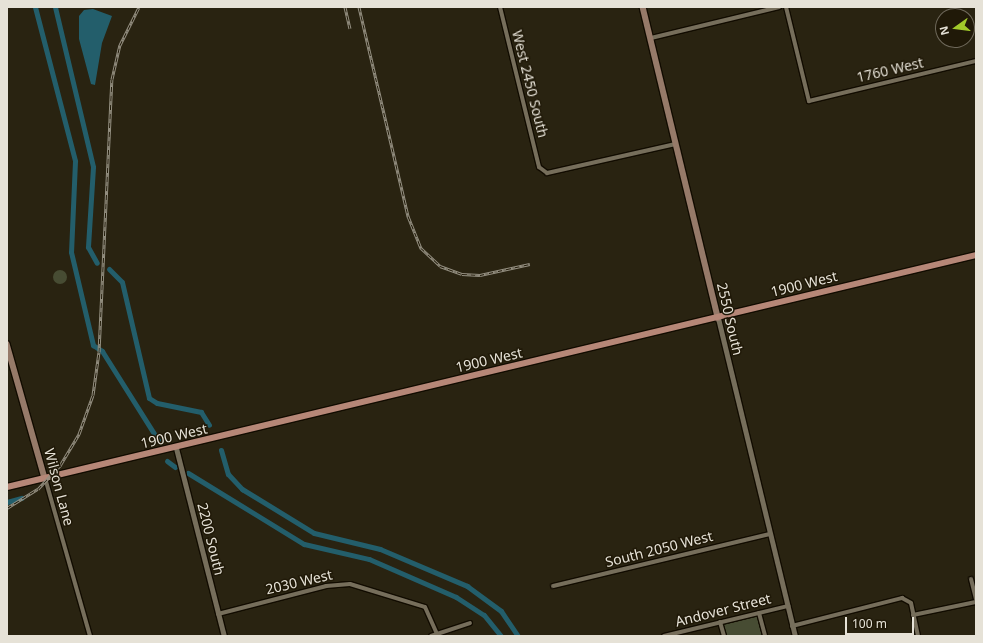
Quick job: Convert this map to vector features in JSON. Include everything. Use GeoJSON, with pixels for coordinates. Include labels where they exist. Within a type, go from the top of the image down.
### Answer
{"type":"FeatureCollection","features":[{"type":"Feature","properties":{"kind":"main road","name":"2550 South"},"geometry":{"type":"LineString","coordinates":[[643,7],[718,318]]}},
{"type":"Feature","properties":{"kind":"main road","name":"1900 West"},"geometry":{"type":"LineString","coordinates":[[7,487],[176,448],[976,255]]}},
{"type":"Feature","properties":{"kind":"main road","name":"Wilson Lane"},"geometry":{"type":"LineString","coordinates":[[7,344],[45,478]]}},
{"type":"Feature","properties":{"kind":"street","name":"West 2450 South"},"geometry":{"type":"LineString","coordinates":[[500,7],[539,167],[547,174],[554,174],[676,144]]}},
{"type":"Feature","properties":{"kind":"street"},"geometry":{"type":"LineString","coordinates":[[651,38],[779,7]]}},
{"type":"Feature","properties":{"kind":"street","name":"1760 West"},"geometry":{"type":"LineString","coordinates":[[786,7],[809,101],[976,61]]}},
{"type":"Feature","properties":{"kind":"street","name":"2550 South"},"geometry":{"type":"LineString","coordinates":[[718,318],[795,636]]}},
{"type":"Feature","properties":{"kind":"street","name":"2200 South"},"geometry":{"type":"LineString","coordinates":[[176,448],[224,636]]}},
{"type":"Feature","properties":{"kind":"street","name":"Wilson Lane"},"geometry":{"type":"LineString","coordinates":[[45,478],[90,636]]}},
{"type":"Feature","properties":{"kind":"street","name":"South 2050 West"},"geometry":{"type":"LineString","coordinates":[[553,586],[770,534]]}},
{"type":"Feature","properties":{"kind":"street"},"geometry":{"type":"LineString","coordinates":[[971,579],[976,598]]}},
{"type":"Feature","properties":{"kind":"street","name":"2030 West"},"geometry":{"type":"LineString","coordinates":[[218,614],[326,586],[350,584],[425,607],[438,635]]}},
{"type":"Feature","properties":{"kind":"street"},"geometry":{"type":"LineString","coordinates":[[792,626],[907,599],[918,636]]}},
{"type":"Feature","properties":{"kind":"street"},"geometry":{"type":"LineString","coordinates":[[913,616],[976,602]]}},
{"type":"Feature","properties":{"kind":"street","name":"Andover Street"},"geometry":{"type":"LineString","coordinates":[[664,636],[788,606]]}},
{"type":"Feature","properties":{"kind":"street"},"geometry":{"type":"LineString","coordinates":[[759,613],[765,636]]}},
{"type":"Feature","properties":{"kind":"street"},"geometry":{"type":"LineString","coordinates":[[720,622],[724,636]]}},
{"type":"Feature","properties":{"kind":"street"},"geometry":{"type":"LineString","coordinates":[[431,636],[438,635],[470,623]]}},
{"type":"Feature","properties":{"kind":"street"},"geometry":{"type":"LineString","coordinates":[[687,630],[688,636]]}},
{"type":"Feature","properties":{"kind":"green space"},"geometry":{"type":"Polygon","coordinates":[[[57,270],[63,270],[67,274],[67,280],[63,284],[57,284],[53,280],[53,274],[57,270]]]}},
{"type":"Feature","properties":{"kind":"green space"},"geometry":{"type":"Polygon","coordinates":[[[757,616],[762,636],[725,636],[723,625],[757,616]]]}},
{"type":"Feature","properties":{"kind":"water"},"geometry":{"type":"Polygon","coordinates":[[[93,9],[112,16],[102,43],[95,85],[91,84],[79,39],[79,16],[84,10],[93,9]]]}},
{"type":"Feature","properties":{"kind":"waterway"},"geometry":{"type":"LineString","coordinates":[[35,7],[75,161],[71,252],[93,345],[102,351],[158,440]]}},
{"type":"Feature","properties":{"kind":"waterway"},"geometry":{"type":"LineString","coordinates":[[55,7],[93,167],[88,247],[97,263]]}},
{"type":"Feature","properties":{"kind":"waterway"},"geometry":{"type":"LineString","coordinates":[[109,269],[122,282],[149,398],[157,403],[201,412],[209,425]]}},
{"type":"Feature","properties":{"kind":"waterway"},"geometry":{"type":"LineString","coordinates":[[221,450],[228,474],[242,489],[314,533],[380,549],[467,586],[501,611],[518,636]]}},
{"type":"Feature","properties":{"kind":"waterway"},"geometry":{"type":"LineString","coordinates":[[167,461],[175,467]]}},
{"type":"Feature","properties":{"kind":"waterway"},"geometry":{"type":"LineString","coordinates":[[188,473],[304,544],[369,559],[456,597],[484,615],[501,636]]}},
{"type":"Feature","properties":{"kind":"waterway"},"geometry":{"type":"LineString","coordinates":[[7,502],[21,498]]}},
{"type":"Feature","properties":{"kind":"railway"},"geometry":{"type":"LineString","coordinates":[[7,508],[38,489],[61,464],[79,434],[93,395],[99,352],[112,79],[120,45],[139,7]]}},
{"type":"Feature","properties":{"kind":"railway"},"geometry":{"type":"LineString","coordinates":[[345,7],[350,28]]}},
{"type":"Feature","properties":{"kind":"railway"},"geometry":{"type":"LineString","coordinates":[[359,7],[408,216],[421,248],[440,266],[462,274],[480,275],[530,264]]}}]}
